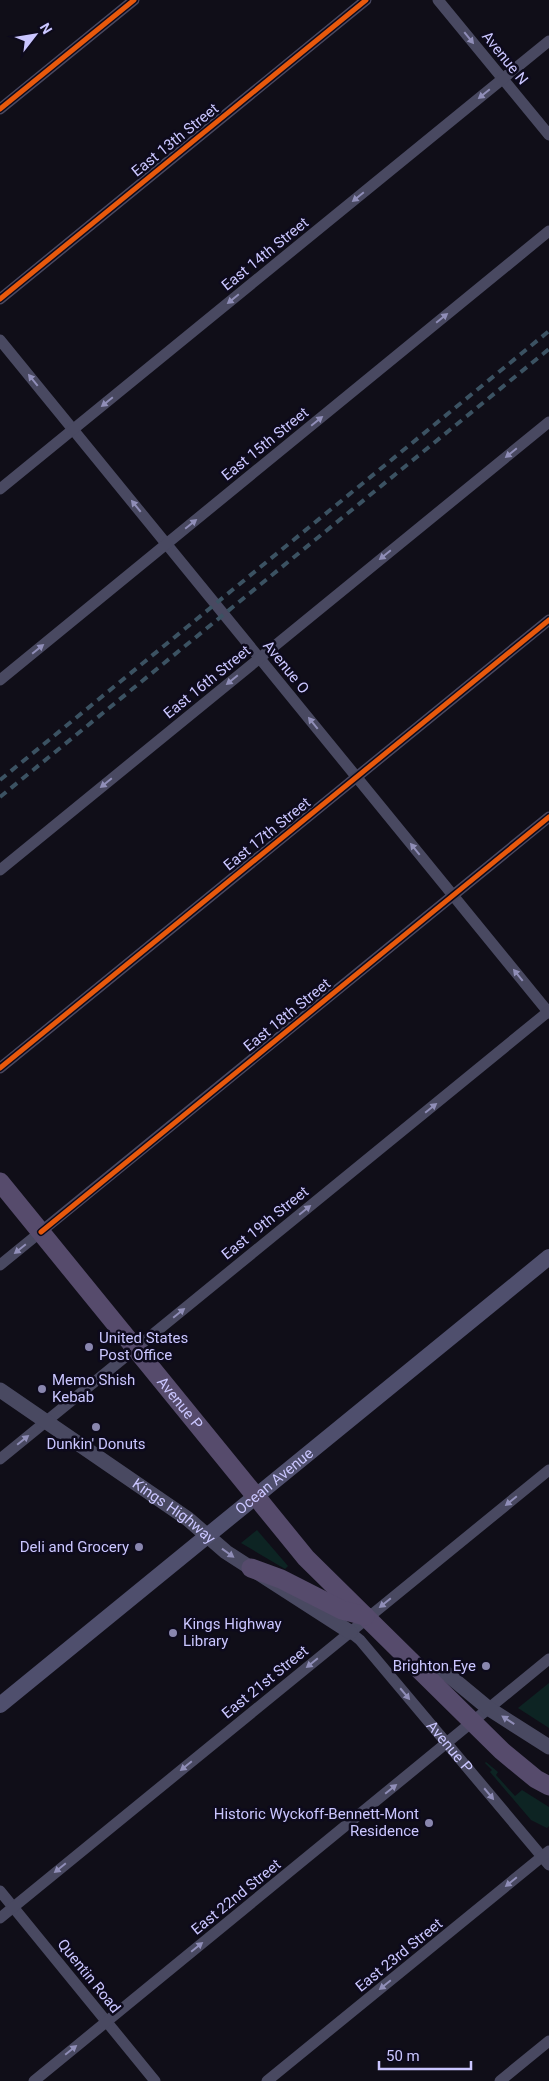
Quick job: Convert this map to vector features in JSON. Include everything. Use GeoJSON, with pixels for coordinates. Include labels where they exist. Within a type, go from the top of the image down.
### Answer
{"type":"FeatureCollection","features":[{"type":"Feature","properties":{"kind":"main road","name":"Avenue P"},"geometry":{"type":"LineString","coordinates":[[0,1182],[306,1558],[368,1617]]}},
{"type":"Feature","properties":{"kind":"main road","name":"Ocean Avenue"},"geometry":{"type":"LineString","coordinates":[[0,1705],[549,1257]]}},
{"type":"Feature","properties":{"kind":"main road"},"geometry":{"type":"LineString","coordinates":[[251,1568],[282,1579],[342,1610],[368,1617],[502,1751],[536,1779],[549,1786]]}},
{"type":"Feature","properties":{"kind":"street"},"geometry":{"type":"LineString","coordinates":[[0,109],[134,0]]}},
{"type":"Feature","properties":{"kind":"street","name":"East 13th Street"},"geometry":{"type":"LineString","coordinates":[[0,299],[366,0]]}},
{"type":"Feature","properties":{"kind":"street","name":"Avenue N"},"geometry":{"type":"LineString","coordinates":[[438,0],[549,135]]}},
{"type":"Feature","properties":{"kind":"street","name":"East 14th Street"},"geometry":{"type":"LineString","coordinates":[[0,489],[549,41]]}},
{"type":"Feature","properties":{"kind":"street","name":"East 15th Street"},"geometry":{"type":"LineString","coordinates":[[0,680],[549,231]]}},
{"type":"Feature","properties":{"kind":"street","name":"Avenue O"},"geometry":{"type":"LineString","coordinates":[[0,340],[549,1012]]}},
{"type":"Feature","properties":{"kind":"street","name":"East 16th Street"},"geometry":{"type":"LineString","coordinates":[[0,870],[549,422]]}},
{"type":"Feature","properties":{"kind":"street","name":"East 17th Street"},"geometry":{"type":"LineString","coordinates":[[0,1068],[549,620]]}},
{"type":"Feature","properties":{"kind":"street","name":"East 18th Street"},"geometry":{"type":"LineString","coordinates":[[0,1265],[549,818]]}},
{"type":"Feature","properties":{"kind":"street","name":"East 19th Street"},"geometry":{"type":"LineString","coordinates":[[0,1459],[549,1012]]}},
{"type":"Feature","properties":{"kind":"street","name":"Kings Highway"},"geometry":{"type":"LineString","coordinates":[[0,1390],[188,1519],[207,1536],[251,1568],[350,1632]]}},
{"type":"Feature","properties":{"kind":"street","name":"East 21st Street"},"geometry":{"type":"LineString","coordinates":[[0,1918],[549,1470]]}},
{"type":"Feature","properties":{"kind":"street","name":"Avenue P"},"geometry":{"type":"LineString","coordinates":[[350,1632],[360,1640],[446,1744],[547,1858]]}},
{"type":"Feature","properties":{"kind":"street","name":"East 22nd Street"},"geometry":{"type":"LineString","coordinates":[[34,2081],[549,1659]]}},
{"type":"Feature","properties":{"kind":"street"},"geometry":{"type":"LineString","coordinates":[[425,1674],[447,1674],[488,1708],[549,1747]]}},
{"type":"Feature","properties":{"kind":"street","name":"East 23rd Street"},"geometry":{"type":"LineString","coordinates":[[267,2081],[547,1858]]}},
{"type":"Feature","properties":{"kind":"street","name":"Quentin Road"},"geometry":{"type":"LineString","coordinates":[[0,1891],[155,2081]]}},
{"type":"Feature","properties":{"kind":"street"},"geometry":{"type":"LineString","coordinates":[[500,2081],[549,2041]]}},
{"type":"Feature","properties":{"kind":"green space"},"geometry":{"type":"Polygon","coordinates":[[[257,1530],[288,1566],[285,1569],[241,1543],[257,1530]]]}},
{"type":"Feature","properties":{"kind":"green space"},"geometry":{"type":"Polygon","coordinates":[[[549,1683],[549,1728],[518,1708],[549,1683]]]}},
{"type":"Feature","properties":{"kind":"green space"},"geometry":{"type":"Polygon","coordinates":[[[486,1762],[498,1772],[496,1775],[515,1796],[522,1790],[549,1807],[549,1826],[547,1828],[531,1820],[490,1772],[492,1770],[486,1762]]]}},
{"type":"Feature","properties":{"kind":"railway"},"geometry":{"type":"LineString","coordinates":[[0,780],[549,331]]}},
{"type":"Feature","properties":{"kind":"railway"},"geometry":{"type":"LineString","coordinates":[[0,797],[549,349]]}},
{"type":"Feature","properties":{"kind":"cycle path"},"geometry":{"type":"LineString","coordinates":[[0,109],[134,0]]}},
{"type":"Feature","properties":{"kind":"cycle path"},"geometry":{"type":"LineString","coordinates":[[0,299],[366,0]]}},
{"type":"Feature","properties":{"kind":"cycle path"},"geometry":{"type":"LineString","coordinates":[[0,1068],[549,620]]}},
{"type":"Feature","properties":{"kind":"cycle path"},"geometry":{"type":"LineString","coordinates":[[41,1232],[549,817]]}},
{"type":"Feature","properties":{"kind":"place","name":"United States Post Office"},"geometry":{"type":"Point","coordinates":[89,1347]}},
{"type":"Feature","properties":{"kind":"place","name":"Memo Shish Kebab"},"geometry":{"type":"Point","coordinates":[42,1389]}},
{"type":"Feature","properties":{"kind":"place","name":"Dunkin' Donuts"},"geometry":{"type":"Point","coordinates":[96,1427]}},
{"type":"Feature","properties":{"kind":"place","name":"Deli and Grocery"},"geometry":{"type":"Point","coordinates":[139,1547]}},
{"type":"Feature","properties":{"kind":"place","name":"Kings Highway Library"},"geometry":{"type":"Point","coordinates":[173,1633]}},
{"type":"Feature","properties":{"kind":"place","name":"Brighton Eye"},"geometry":{"type":"Point","coordinates":[486,1666]}},
{"type":"Feature","properties":{"kind":"place","name":"Historic Wyckoff-Bennett-Mont Residence"},"geometry":{"type":"Point","coordinates":[429,1823]}}]}
